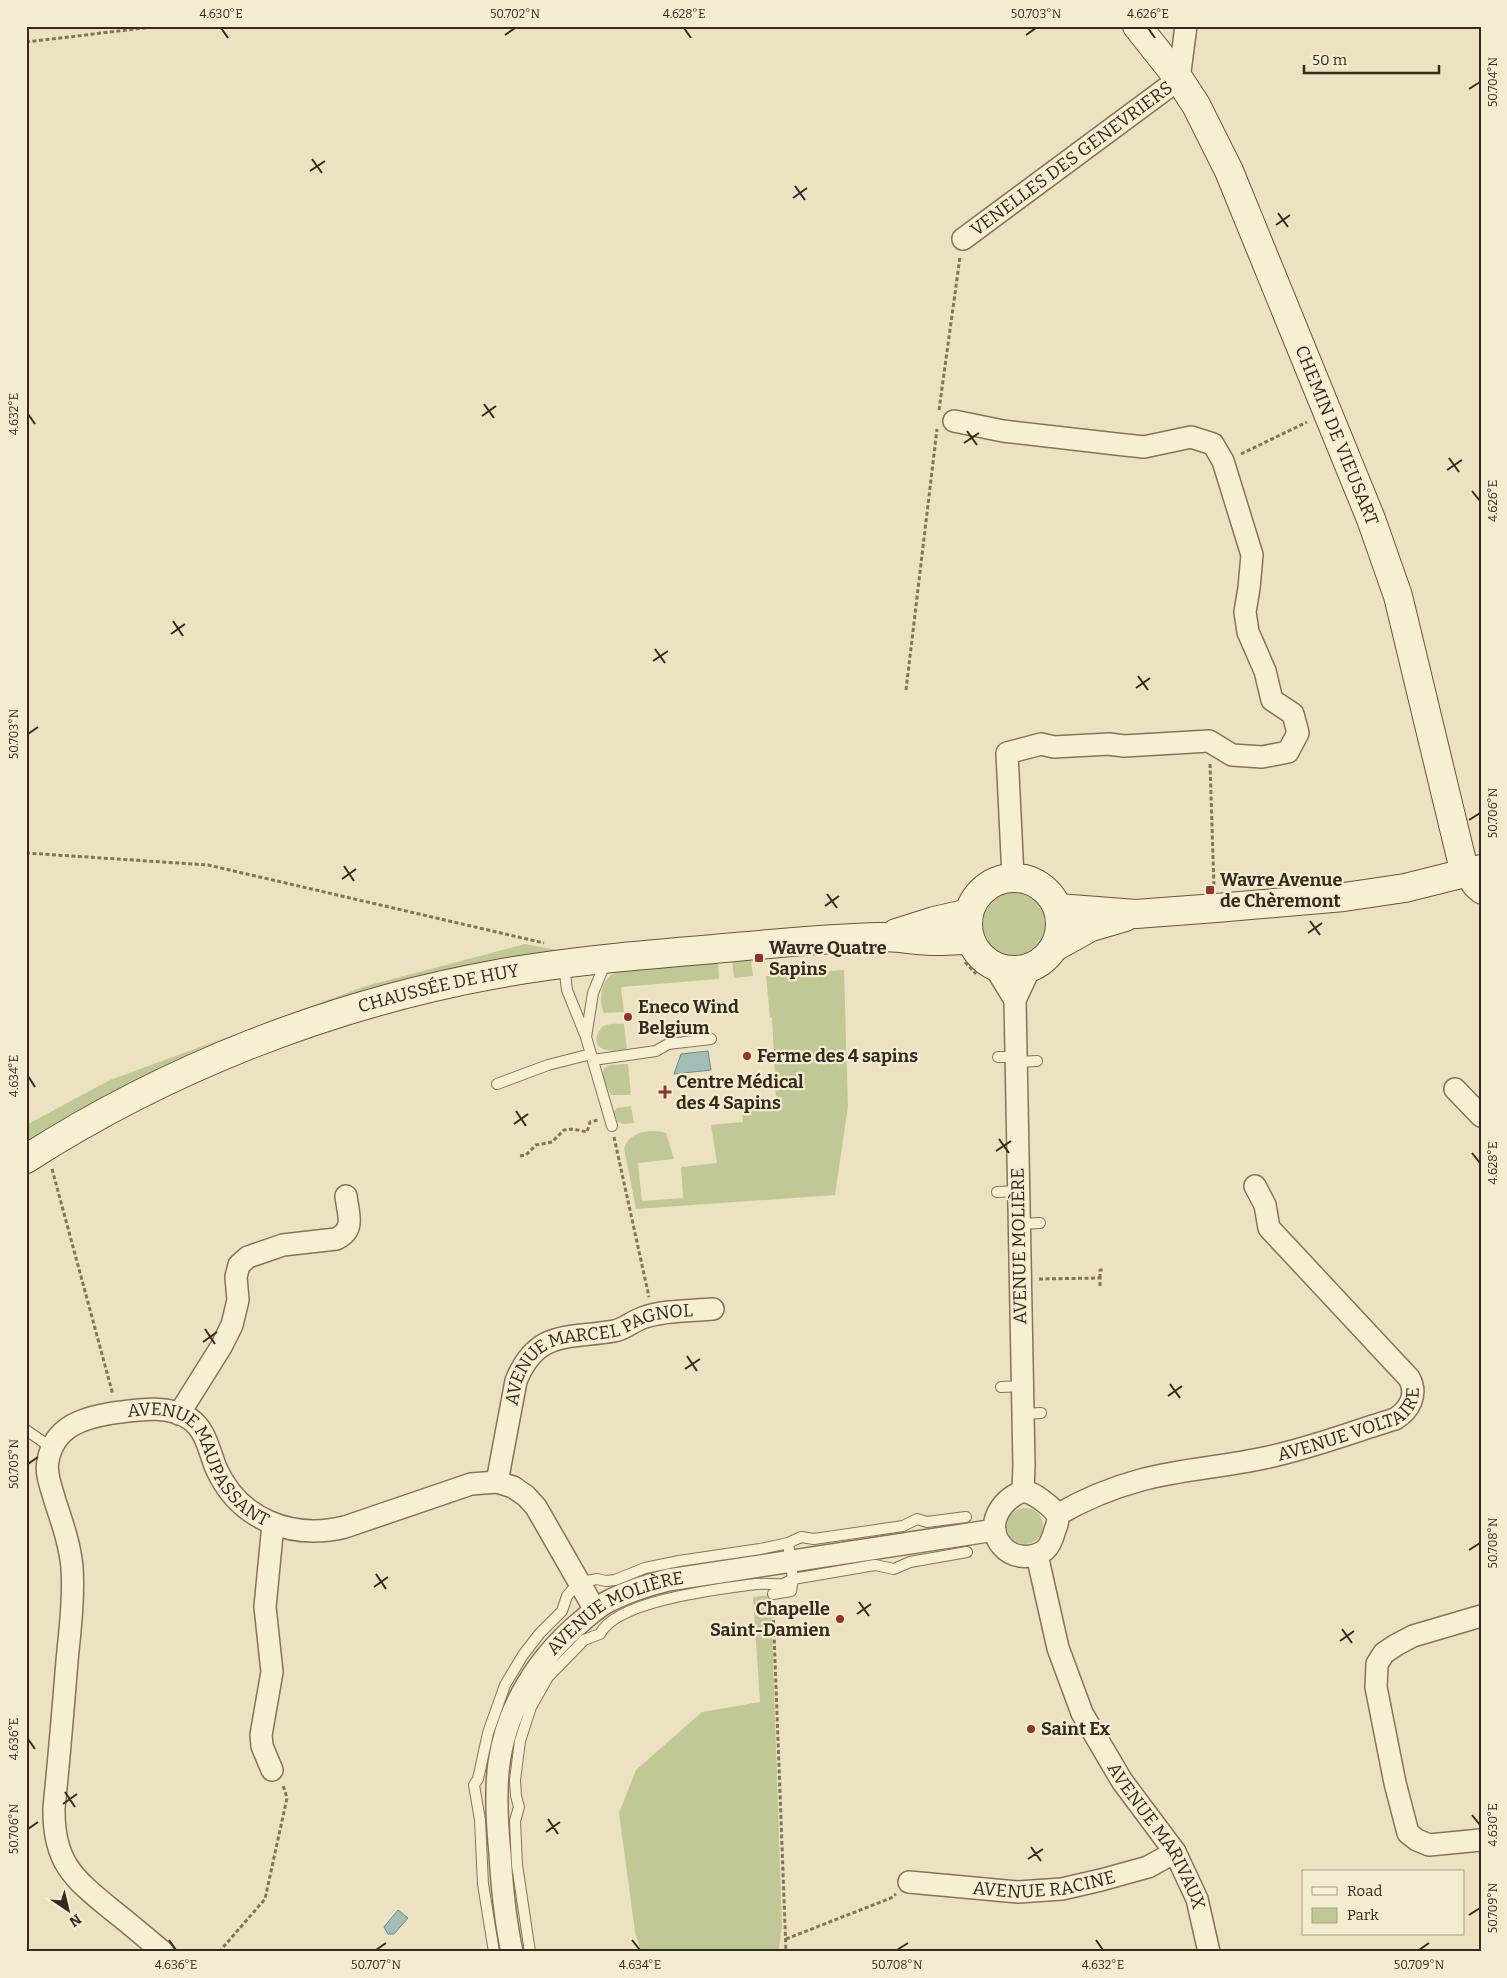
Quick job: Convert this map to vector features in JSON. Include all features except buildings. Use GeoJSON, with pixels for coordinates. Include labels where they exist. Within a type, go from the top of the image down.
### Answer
{"type":"FeatureCollection","features":[{"type":"Feature","properties":{"kind":"main road","name":"CHEMIN DE VIEUSART"},"geometry":{"type":"LineString","coordinates":[[1137,26],[1179,78],[1196,105],[1229,171],[1371,519],[1398,596],[1476,879]]}},
{"type":"Feature","properties":{"kind":"main road"},"geometry":{"type":"LineString","coordinates":[[1014,877],[1034,882],[1052,897],[1058,908],[1061,921],[1060,934],[1055,947],[1048,956],[1030,968],[1012,970],[995,967],[980,956],[970,927],[980,893],[989,885],[1014,877]]}},
{"type":"Feature","properties":{"kind":"main road"},"geometry":{"type":"LineString","coordinates":[[1058,908],[1136,914],[1344,897],[1476,879]]}},
{"type":"Feature","properties":{"kind":"main road"},"geometry":{"type":"LineString","coordinates":[[1055,947],[1091,927],[1136,914]]}},
{"type":"Feature","properties":{"kind":"main road","name":"CHAUSSÉE DE HUY"},"geometry":{"type":"LineString","coordinates":[[36,1153],[128,1100],[209,1062],[284,1032],[424,989],[497,974],[557,954],[608,958],[790,942],[883,937],[935,941],[970,927]]}},
{"type":"Feature","properties":{"kind":"street"},"geometry":{"type":"LineString","coordinates":[[1179,78],[1186,26]]}},
{"type":"Feature","properties":{"kind":"street","name":"VENELLES DES GENEVRIERS"},"geometry":{"type":"LineString","coordinates":[[962,239],[1179,78]]}},
{"type":"Feature","properties":{"kind":"street"},"geometry":{"type":"LineString","coordinates":[[946,421],[1036,436],[1144,447],[1191,437],[1213,444],[1223,461],[1252,555],[1244,612],[1248,632],[1265,671],[1272,700],[1293,714],[1298,734],[1288,752],[1262,757],[1232,755],[1209,741],[1124,746],[1109,744],[1054,747],[1041,744],[1007,753],[1014,877]]}},
{"type":"Feature","properties":{"kind":"street"},"geometry":{"type":"LineString","coordinates":[[995,967],[1015,1000]]}},
{"type":"Feature","properties":{"kind":"street","name":"AVENUE MOLIÈRE"},"geometry":{"type":"LineString","coordinates":[[1023,1491],[1032,1414],[1022,1386],[1015,1000],[1030,968]]}},
{"type":"Feature","properties":{"kind":"street"},"geometry":{"type":"LineString","coordinates":[[1455,1089],[1481,1116]]}},
{"type":"Feature","properties":{"kind":"street","name":"AVENUE VOLTAIRE"},"geometry":{"type":"LineString","coordinates":[[1057,1515],[1090,1498],[1122,1485],[1166,1474],[1279,1455],[1395,1419],[1404,1413],[1409,1406],[1412,1392],[1409,1378],[1269,1228],[1265,1205],[1255,1186]]}},
{"type":"Feature","properties":{"kind":"street"},"geometry":{"type":"LineString","coordinates":[[179,1414],[221,1347],[232,1325],[238,1300],[236,1277],[239,1265],[248,1258],[283,1245],[336,1239],[344,1235],[350,1226],[346,1196]]}},
{"type":"Feature","properties":{"kind":"street","name":"AVENUE MARCEL PAGNOL"},"geometry":{"type":"LineString","coordinates":[[497,1482],[514,1388],[520,1369],[532,1354],[547,1343],[562,1337],[614,1331],[653,1315],[713,1309]]}},
{"type":"Feature","properties":{"kind":"street","name":"AVENUE MAUPASSANT"},"geometry":{"type":"LineString","coordinates":[[52,1448],[60,1435],[76,1422],[89,1417],[118,1412],[168,1410],[189,1418],[198,1427],[205,1438],[225,1485],[240,1502],[252,1512],[273,1524],[295,1531],[327,1531],[471,1484],[497,1482],[518,1489],[533,1504],[600,1618]]}},
{"type":"Feature","properties":{"kind":"street"},"geometry":{"type":"LineString","coordinates":[[52,1448],[48,1460],[48,1470],[72,1567],[72,1606],[54,1808],[56,1842],[67,1867],[76,1878],[163,1952]]}},
{"type":"Feature","properties":{"kind":"street"},"geometry":{"type":"LineString","coordinates":[[1023,1491],[1034,1494],[1051,1507],[1057,1515],[1058,1520],[1053,1537],[1048,1546],[1037,1555],[1023,1556],[1011,1553],[1003,1547],[995,1530],[995,1519],[1001,1506],[1010,1498],[1023,1491]]}},
{"type":"Feature","properties":{"kind":"street"},"geometry":{"type":"LineString","coordinates":[[272,1770],[262,1746],[261,1735],[272,1672],[265,1607],[273,1524]]}},
{"type":"Feature","properties":{"kind":"street","name":"AVENUE MOLIÈRE"},"geometry":{"type":"LineString","coordinates":[[512,1952],[502,1893],[497,1797],[500,1762],[506,1735],[523,1690],[554,1646],[600,1618],[626,1593],[668,1580],[995,1530]]}},
{"type":"Feature","properties":{"kind":"street","name":"AVENUE MARIVAUX"},"geometry":{"type":"LineString","coordinates":[[1037,1555],[1058,1648],[1082,1713],[1122,1781],[1175,1852],[1197,1900],[1209,1952]]}},
{"type":"Feature","properties":{"kind":"street"},"geometry":{"type":"LineString","coordinates":[[1481,1616],[1413,1636],[1384,1653],[1377,1664],[1376,1687],[1395,1783],[1408,1833],[1417,1840],[1429,1845],[1481,1840]]}},
{"type":"Feature","properties":{"kind":"street","name":"AVENUE RACINE"},"geometry":{"type":"LineString","coordinates":[[909,1882],[1018,1892],[1062,1888],[1148,1867],[1175,1852]]}},
{"type":"Feature","properties":{"kind":"lane"},"geometry":{"type":"LineString","coordinates":[[557,954],[567,990],[586,1037],[610,1121]]}},
{"type":"Feature","properties":{"kind":"lane"},"geometry":{"type":"LineString","coordinates":[[586,1037],[593,993],[608,958]]}},
{"type":"Feature","properties":{"kind":"lane"},"geometry":{"type":"LineString","coordinates":[[497,1084],[548,1066],[592,1057],[656,1051],[668,1044],[711,1039]]}},
{"type":"Feature","properties":{"kind":"lane"},"geometry":{"type":"LineString","coordinates":[[997,1192],[1018,1191]]}},
{"type":"Feature","properties":{"kind":"lane"},"geometry":{"type":"LineString","coordinates":[[1019,1224],[1040,1223]]}},
{"type":"Feature","properties":{"kind":"lane"},"geometry":{"type":"LineString","coordinates":[[1001,1387],[1022,1386]]}},
{"type":"Feature","properties":{"kind":"lane"},"geometry":{"type":"LineString","coordinates":[[26,1430],[52,1448]]}},
{"type":"Feature","properties":{"kind":"lane"},"geometry":{"type":"LineString","coordinates":[[966,1517],[926,1522],[917,1519],[906,1544],[967,1552]]}},
{"type":"Feature","properties":{"kind":"lane"},"geometry":{"type":"LineString","coordinates":[[530,1952],[518,1881],[515,1821],[520,1807],[474,1785],[478,1779],[488,1733],[506,1685],[523,1655],[540,1633],[562,1611],[567,1596],[572,1590],[596,1579],[615,1580],[645,1568],[679,1560],[760,1549],[790,1561],[791,1591],[773,1594]]}},
{"type":"Feature","properties":{"kind":"lane"},"geometry":{"type":"LineString","coordinates":[[494,1952],[484,1884],[497,1797]]}},
{"type":"Feature","properties":{"kind":"path"},"geometry":{"type":"LineString","coordinates":[[26,42],[161,26]]}},
{"type":"Feature","properties":{"kind":"path"},"geometry":{"type":"LineString","coordinates":[[906,690],[946,421],[962,239]]}},
{"type":"Feature","properties":{"kind":"path"},"geometry":{"type":"LineString","coordinates":[[1223,461],[1328,413]]}},
{"type":"Feature","properties":{"kind":"path"},"geometry":{"type":"LineString","coordinates":[[1209,741],[1213,870]]}},
{"type":"Feature","properties":{"kind":"path"},"geometry":{"type":"LineString","coordinates":[[26,853],[208,866],[557,954]]}},
{"type":"Feature","properties":{"kind":"path"},"geometry":{"type":"LineString","coordinates":[[520,1156],[526,1155],[536,1145],[552,1142],[564,1130],[573,1129],[587,1132],[590,1122],[610,1121],[653,1315]]}},
{"type":"Feature","properties":{"kind":"path"},"geometry":{"type":"LineString","coordinates":[[36,1153],[118,1412]]}},
{"type":"Feature","properties":{"kind":"path"},"geometry":{"type":"LineString","coordinates":[[1100,1286],[1100,1270],[1104,1270]]}},
{"type":"Feature","properties":{"kind":"path"},"geometry":{"type":"LineString","coordinates":[[1039,1279],[1100,1278]]}},
{"type":"Feature","properties":{"kind":"path"},"geometry":{"type":"LineString","coordinates":[[773,1594],[786,1952]]}},
{"type":"Feature","properties":{"kind":"path"},"geometry":{"type":"LineString","coordinates":[[219,1952],[265,1899],[267,1893],[287,1798],[285,1787],[272,1770]]}},
{"type":"Feature","properties":{"kind":"path"},"geometry":{"type":"LineString","coordinates":[[786,1939],[891,1898],[909,1882]]}},
{"type":"Feature","properties":{"kind":"green space"},"geometry":{"type":"Polygon","coordinates":[[[1014,893],[1026,895],[1036,902],[1043,912],[1045,924],[1043,936],[1036,946],[1026,953],[1014,955],[1002,953],[992,946],[985,936],[983,924],[985,912],[992,902],[1002,895],[1014,893]]]}},
{"type":"Feature","properties":{"kind":"green space"},"geometry":{"type":"Polygon","coordinates":[[[525,944],[568,952],[482,966],[26,1147],[26,1125],[110,1080],[366,986],[525,944]]]}},
{"type":"Feature","properties":{"kind":"green space"},"geometry":{"type":"Polygon","coordinates":[[[751,959],[753,976],[734,978],[732,960],[751,959]]]}},
{"type":"Feature","properties":{"kind":"green space"},"geometry":{"type":"Polygon","coordinates":[[[718,961],[719,979],[621,987],[624,1012],[604,1013],[602,1009],[602,989],[606,980],[620,971],[718,961]]]}},
{"type":"Feature","properties":{"kind":"green space"},"geometry":{"type":"Polygon","coordinates":[[[844,970],[848,1106],[835,1195],[636,1209],[624,1148],[631,1138],[647,1131],[666,1133],[674,1159],[638,1163],[642,1201],[683,1198],[681,1167],[717,1163],[711,1125],[743,1122],[742,1112],[751,1111],[750,1100],[776,1098],[772,1018],[770,1017],[766,976],[844,970]]]}},
{"type":"Feature","properties":{"kind":"green space"},"geometry":{"type":"Polygon","coordinates":[[[608,1024],[624,1024],[627,1050],[606,1050],[598,1046],[597,1036],[601,1028],[608,1024]]]}},
{"type":"Feature","properties":{"kind":"green space"},"geometry":{"type":"Polygon","coordinates":[[[628,1064],[631,1095],[611,1095],[602,1077],[604,1068],[610,1065],[628,1064]]]}},
{"type":"Feature","properties":{"kind":"green space"},"geometry":{"type":"Polygon","coordinates":[[[631,1106],[634,1123],[624,1124],[618,1122],[614,1112],[617,1108],[631,1106]]]}},
{"type":"Feature","properties":{"kind":"green space"},"geometry":{"type":"Polygon","coordinates":[[[1025,1508],[1032,1509],[1038,1513],[1042,1519],[1042,1533],[1038,1539],[1032,1543],[1025,1544],[1018,1543],[1012,1539],[1008,1533],[1007,1526],[1008,1519],[1012,1513],[1018,1509],[1025,1508]]]}},
{"type":"Feature","properties":{"kind":"green space"},"geometry":{"type":"Polygon","coordinates":[[[771,1595],[782,1925],[779,1949],[768,1952],[641,1952],[635,1932],[619,1813],[636,1770],[702,1712],[760,1702],[753,1597],[771,1595]]]}},
{"type":"Feature","properties":{"kind":"water"},"geometry":{"type":"Polygon","coordinates":[[[708,1051],[711,1070],[674,1074],[681,1054],[708,1051]]]}},
{"type":"Feature","properties":{"kind":"water"},"geometry":{"type":"Polygon","coordinates":[[[398,1910],[408,1918],[394,1934],[388,1934],[384,1927],[398,1910]]]}},
{"type":"Feature","properties":{"kind":"place","name":"Wavre Avenue de Chèremont"},"geometry":{"type":"Point","coordinates":[1210,890]}},
{"type":"Feature","properties":{"kind":"place","name":"Wavre Quatre Sapins"},"geometry":{"type":"Point","coordinates":[759,958]}},
{"type":"Feature","properties":{"kind":"place","name":"Eneco Wind Belgium"},"geometry":{"type":"Point","coordinates":[628,1017]}},
{"type":"Feature","properties":{"kind":"place","name":"Ferme des 4 sapins"},"geometry":{"type":"Point","coordinates":[747,1056]}},
{"type":"Feature","properties":{"kind":"place","name":"Centre Médical des 4 Sapins"},"geometry":{"type":"Point","coordinates":[665,1092]}},
{"type":"Feature","properties":{"kind":"place","name":"Chapelle Saint-Damien"},"geometry":{"type":"Point","coordinates":[840,1619]}},
{"type":"Feature","properties":{"kind":"place","name":"Saint Ex"},"geometry":{"type":"Point","coordinates":[1031,1729]}}]}
